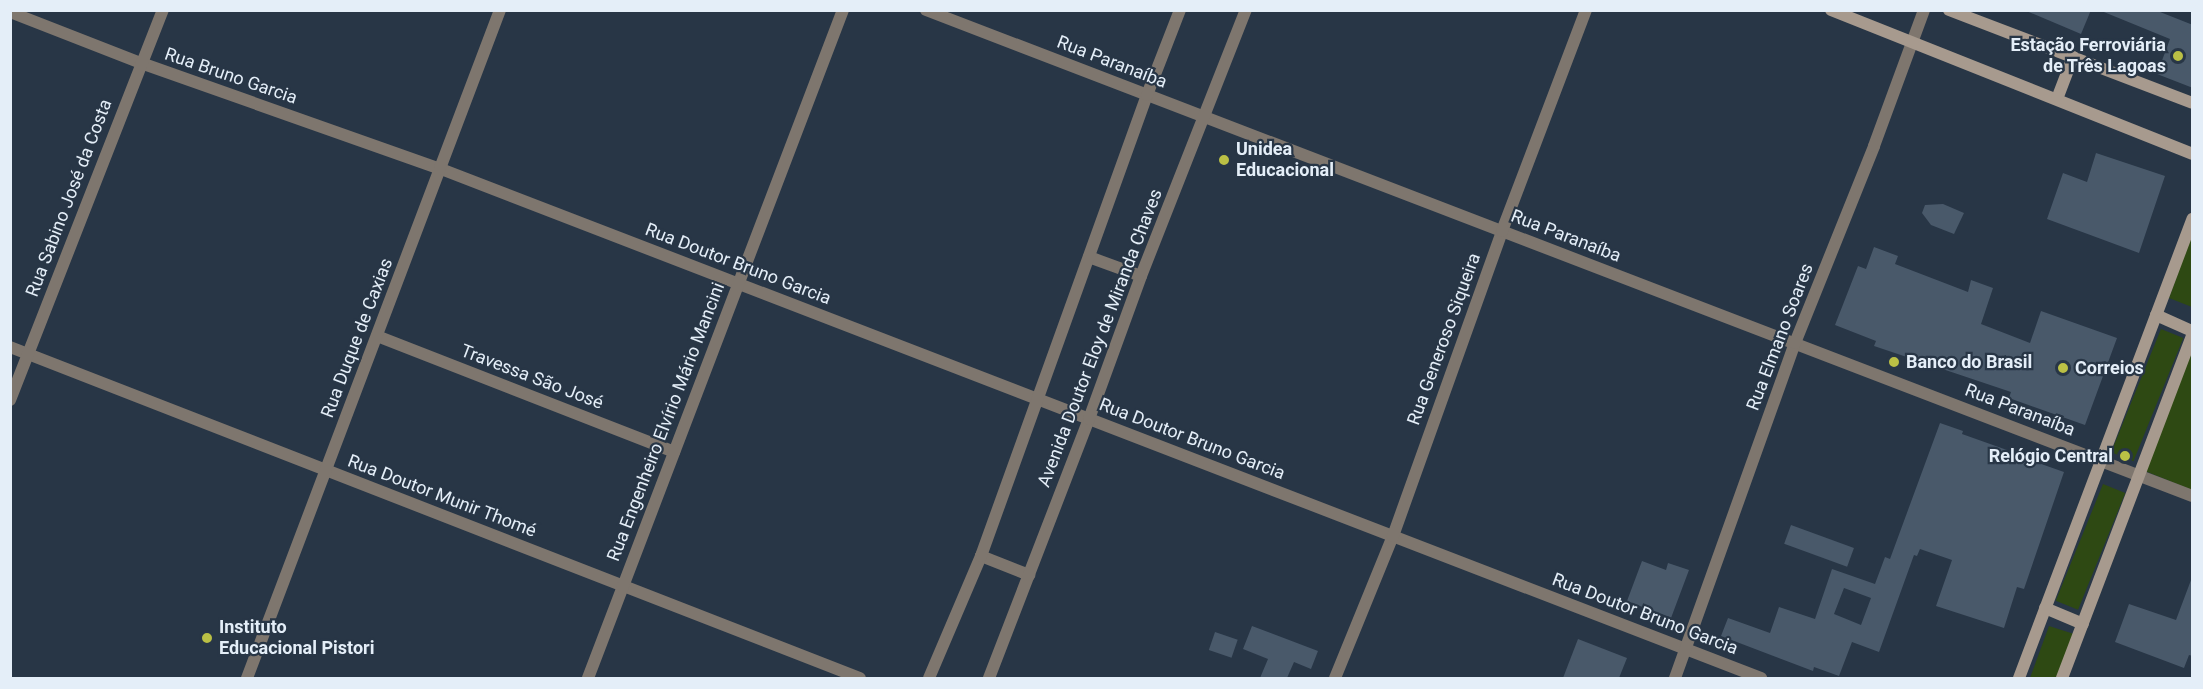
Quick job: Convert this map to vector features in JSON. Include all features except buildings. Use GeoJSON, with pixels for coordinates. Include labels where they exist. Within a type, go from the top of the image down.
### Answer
{"type":"FeatureCollection","features":[{"type":"Feature","properties":{"kind":"main road"},"geometry":{"type":"LineString","coordinates":[[1831,10],[2193,154]]}},
{"type":"Feature","properties":{"kind":"main road"},"geometry":{"type":"LineString","coordinates":[[1949,10],[2193,103]]}},
{"type":"Feature","properties":{"kind":"main road"},"geometry":{"type":"LineString","coordinates":[[2057,99],[2073,57]]}},
{"type":"Feature","properties":{"kind":"main road"},"geometry":{"type":"LineString","coordinates":[[2019,678],[2193,219]]}},
{"type":"Feature","properties":{"kind":"main road"},"geometry":{"type":"LineString","coordinates":[[2062,678],[2193,333],[2156,315]]}},
{"type":"Feature","properties":{"kind":"main road"},"geometry":{"type":"LineString","coordinates":[[2045,608],[2083,624]]}},
{"type":"Feature","properties":{"kind":"street","name":"Rua Sabino José da Costa"},"geometry":{"type":"LineString","coordinates":[[10,400],[163,10]]}},
{"type":"Feature","properties":{"kind":"street","name":"Rua Duque de Caxias"},"geometry":{"type":"LineString","coordinates":[[247,678],[500,10]]}},
{"type":"Feature","properties":{"kind":"street","name":"Rua Engenheiro Elvírio Mário Mancini"},"geometry":{"type":"LineString","coordinates":[[588,678],[843,10]]}},
{"type":"Feature","properties":{"kind":"street","name":"Rua Paranaíba"},"geometry":{"type":"LineString","coordinates":[[926,10],[2193,496]]}},
{"type":"Feature","properties":{"kind":"street","name":"Avenida Doutor Eloy de Miranda Chaves"},"geometry":{"type":"LineString","coordinates":[[929,678],[981,556],[1147,95],[1180,10]]}},
{"type":"Feature","properties":{"kind":"street","name":"Avenida Doutor Eloy de Miranda Chaves"},"geometry":{"type":"LineString","coordinates":[[989,678],[1089,419],[1141,276],[1246,10]]}},
{"type":"Feature","properties":{"kind":"street","name":"Rua Generoso Siqueira"},"geometry":{"type":"LineString","coordinates":[[1335,678],[1393,536],[1502,231],[1586,10]]}},
{"type":"Feature","properties":{"kind":"street","name":"Rua Elmano Soares"},"geometry":{"type":"LineString","coordinates":[[1675,678],[1687,650],[1795,344],[1874,146],[1924,10]]}},
{"type":"Feature","properties":{"kind":"street","name":"Rua Bruno Garcia"},"geometry":{"type":"LineString","coordinates":[[10,12],[141,63],[441,169]]}},
{"type":"Feature","properties":{"kind":"street","name":"Rua Doutor Bruno Garcia"},"geometry":{"type":"LineString","coordinates":[[441,169],[1761,678]]}},
{"type":"Feature","properties":{"kind":"street"},"geometry":{"type":"LineString","coordinates":[[1089,257],[1141,276]]}},
{"type":"Feature","properties":{"kind":"street","name":"Travessa São José"},"geometry":{"type":"LineString","coordinates":[[377,336],[674,452]]}},
{"type":"Feature","properties":{"kind":"street","name":"Rua Doutor Munir Thomé"},"geometry":{"type":"LineString","coordinates":[[10,347],[860,678]]}},
{"type":"Feature","properties":{"kind":"street"},"geometry":{"type":"LineString","coordinates":[[981,556],[1029,575]]}},
{"type":"Feature","properties":{"kind":"green space"},"geometry":{"type":"Polygon","coordinates":[[[2192,234],[2192,307],[2169,298],[2192,234]]]}},
{"type":"Feature","properties":{"kind":"green space"},"geometry":{"type":"Polygon","coordinates":[[[2161,329],[2183,338],[2133,461],[2111,452],[2161,329]]]}},
{"type":"Feature","properties":{"kind":"green space"},"geometry":{"type":"Polygon","coordinates":[[[2192,333],[2192,490],[2140,469],[2192,333]]]}},
{"type":"Feature","properties":{"kind":"green space"},"geometry":{"type":"Polygon","coordinates":[[[2103,484],[2125,493],[2078,610],[2056,601],[2103,484]]]}},
{"type":"Feature","properties":{"kind":"green space"},"geometry":{"type":"Polygon","coordinates":[[[2049,626],[2074,634],[2057,678],[2030,678],[2049,626]]]}},
{"type":"Feature","properties":{"kind":"place","name":"Estação Ferroviária de Três Lagoas"},"geometry":{"type":"Point","coordinates":[2178,56]}},
{"type":"Feature","properties":{"kind":"place","name":"Unidea Educacional"},"geometry":{"type":"Point","coordinates":[1224,160]}},
{"type":"Feature","properties":{"kind":"place","name":"Banco do Brasil"},"geometry":{"type":"Point","coordinates":[1894,362]}},
{"type":"Feature","properties":{"kind":"place","name":"Correios"},"geometry":{"type":"Point","coordinates":[2063,368]}},
{"type":"Feature","properties":{"kind":"place","name":"Relógio Central"},"geometry":{"type":"Point","coordinates":[2125,456]}},
{"type":"Feature","properties":{"kind":"place","name":"Instituto Educacional Pistori"},"geometry":{"type":"Point","coordinates":[207,638]}}]}
